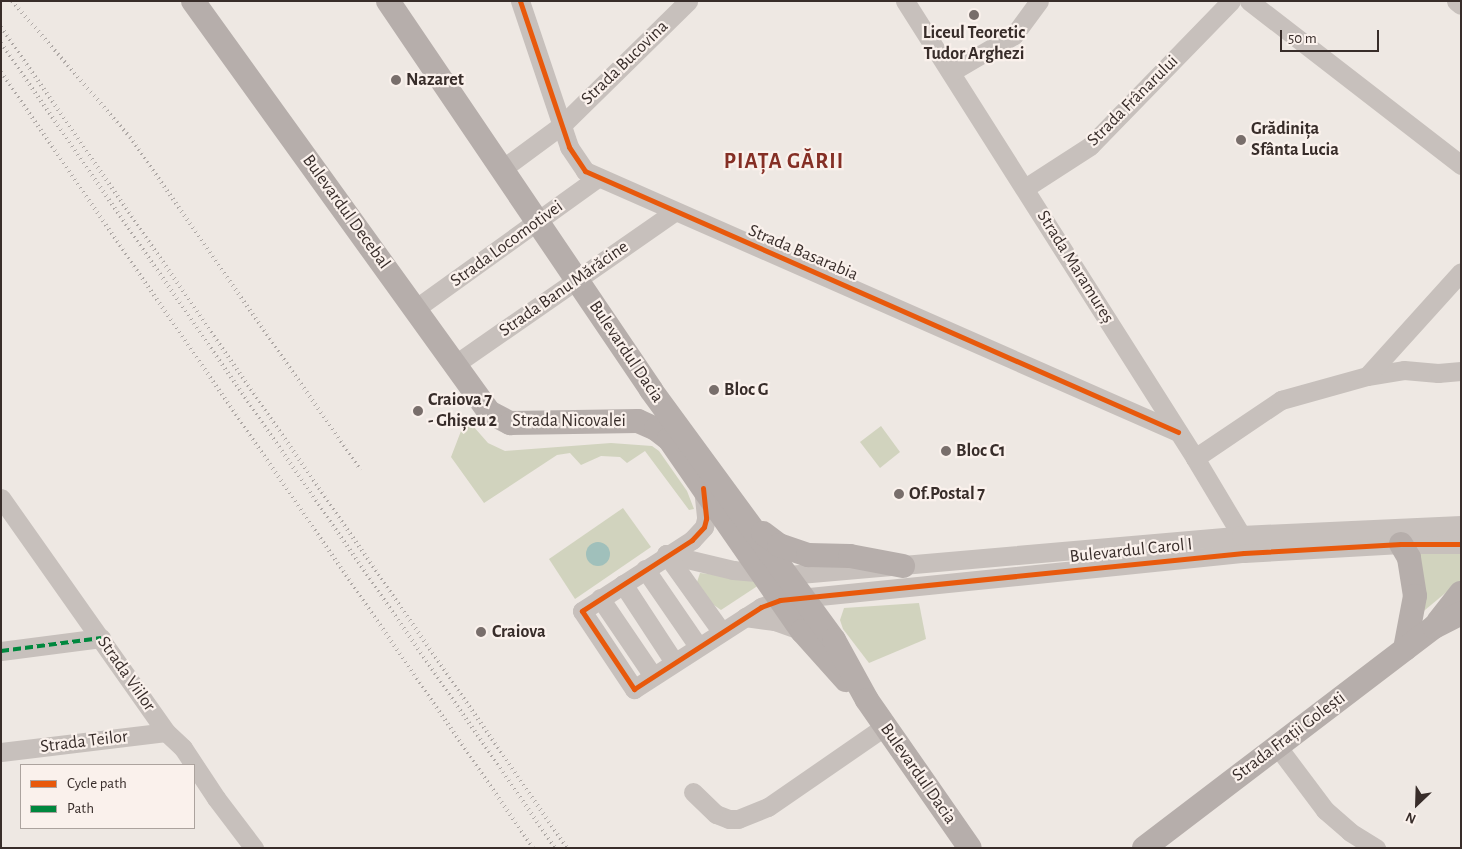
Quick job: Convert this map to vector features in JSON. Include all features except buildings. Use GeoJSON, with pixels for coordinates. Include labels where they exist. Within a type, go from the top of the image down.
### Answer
{"type":"FeatureCollection","features":[{"type":"Feature","properties":{"kind":"main road","name":"Bulevardul Decebal"},"geometry":{"type":"LineString","coordinates":[[193,1],[454,365],[489,412],[500,420]]}},
{"type":"Feature","properties":{"kind":"main road","name":"Bulevardul Dacia"},"geometry":{"type":"LineString","coordinates":[[388,1],[651,390],[834,640],[884,727],[970,848]]}},
{"type":"Feature","properties":{"kind":"main road"},"geometry":{"type":"LineString","coordinates":[[638,421],[651,390]]}},
{"type":"Feature","properties":{"kind":"main road","name":"Strada Nicovalei"},"geometry":{"type":"LineString","coordinates":[[500,420],[531,425],[638,421]]}},
{"type":"Feature","properties":{"kind":"main road","name":"Bulevardul Dacia"},"geometry":{"type":"LineString","coordinates":[[638,421],[669,439],[802,631],[867,700]]}},
{"type":"Feature","properties":{"kind":"main road"},"geometry":{"type":"LineString","coordinates":[[750,523],[779,545],[798,552],[850,556],[903,566]]}},
{"type":"Feature","properties":{"kind":"main road"},"geometry":{"type":"LineString","coordinates":[[1401,544],[1409,558],[1415,596],[1405,649]]}},
{"type":"Feature","properties":{"kind":"main road","name":"Strada Frații Golești"},"geometry":{"type":"LineString","coordinates":[[1434,627],[1461,593]]}},
{"type":"Feature","properties":{"kind":"main road","name":"Strada Frații Golești"},"geometry":{"type":"LineString","coordinates":[[1144,848],[1434,627],[1461,613]]}},
{"type":"Feature","properties":{"kind":"street","name":"Strada Basarabia"},"geometry":{"type":"LineString","coordinates":[[520,1],[562,125],[577,160],[597,178],[1178,432]]}},
{"type":"Feature","properties":{"kind":"street","name":"Strada Bucovina"},"geometry":{"type":"LineString","coordinates":[[502,169],[562,125],[688,1]]}},
{"type":"Feature","properties":{"kind":"street","name":"Strada Maramureș"},"geometry":{"type":"LineString","coordinates":[[905,1],[1195,458],[1242,544]]}},
{"type":"Feature","properties":{"kind":"street"},"geometry":{"type":"LineString","coordinates":[[951,72],[1014,35],[1039,1]]}},
{"type":"Feature","properties":{"kind":"street","name":"Strada Frânarului"},"geometry":{"type":"LineString","coordinates":[[1025,188],[1090,146],[1231,1]]}},
{"type":"Feature","properties":{"kind":"street"},"geometry":{"type":"LineString","coordinates":[[1249,1],[1461,165]]}},
{"type":"Feature","properties":{"kind":"street"},"geometry":{"type":"LineString","coordinates":[[1456,1],[1461,4]]}},
{"type":"Feature","properties":{"kind":"street","name":"Strada Locomotivei"},"geometry":{"type":"LineString","coordinates":[[415,309],[538,223],[597,178]]}},
{"type":"Feature","properties":{"kind":"street","name":"Strada Banu Mărăcine"},"geometry":{"type":"LineString","coordinates":[[454,365],[674,212]]}},
{"type":"Feature","properties":{"kind":"street"},"geometry":{"type":"LineString","coordinates":[[1367,376],[1461,272]]}},
{"type":"Feature","properties":{"kind":"street"},"geometry":{"type":"LineString","coordinates":[[1195,458],[1280,400],[1367,376],[1404,370],[1461,371]]}},
{"type":"Feature","properties":{"kind":"street"},"geometry":{"type":"LineString","coordinates":[[653,676],[600,598],[666,554],[692,540],[704,527],[703,488]]}},
{"type":"Feature","properties":{"kind":"street","name":"Strada Viilor"},"geometry":{"type":"LineString","coordinates":[[1,498],[166,732],[183,748],[194,764]]}},
{"type":"Feature","properties":{"kind":"street","name":"Bulevardul Carol I"},"geometry":{"type":"LineString","coordinates":[[666,554],[762,574],[788,575],[1242,544],[1461,525]]}},
{"type":"Feature","properties":{"kind":"street","name":"Bulevardul Carol I"},"geometry":{"type":"LineString","coordinates":[[600,598],[582,610],[634,688],[761,606],[780,600],[805,599],[1242,544],[1461,544]]}},
{"type":"Feature","properties":{"kind":"street"},"geometry":{"type":"LineString","coordinates":[[666,554],[721,631]]}},
{"type":"Feature","properties":{"kind":"street"},"geometry":{"type":"LineString","coordinates":[[645,569],[698,646]]}},
{"type":"Feature","properties":{"kind":"street"},"geometry":{"type":"LineString","coordinates":[[622,584],[674,662]]}},
{"type":"Feature","properties":{"kind":"street"},"geometry":{"type":"LineString","coordinates":[[745,617],[776,621],[802,631]]}},
{"type":"Feature","properties":{"kind":"street"},"geometry":{"type":"LineString","coordinates":[[1,651],[101,638]]}},
{"type":"Feature","properties":{"kind":"street"},"geometry":{"type":"LineString","coordinates":[[693,792],[716,814],[729,820],[738,819],[768,807],[884,727]]}},
{"type":"Feature","properties":{"kind":"street","name":"Strada Teilor"},"geometry":{"type":"LineString","coordinates":[[1,752],[166,732]]}},
{"type":"Feature","properties":{"kind":"street"},"geometry":{"type":"LineString","coordinates":[[1277,746],[1325,810],[1350,832],[1376,848]]}},
{"type":"Feature","properties":{"kind":"street","name":"Strada Viilor"},"geometry":{"type":"LineString","coordinates":[[195,766],[216,798],[254,848]]}},
{"type":"Feature","properties":{"kind":"green space"},"geometry":{"type":"Polygon","coordinates":[[[466,418],[488,443],[505,451],[611,443],[652,446],[659,451],[687,491],[694,509],[689,510],[645,451],[627,463],[620,457],[601,456],[581,465],[570,453],[557,455],[484,503],[451,457],[466,418]]]}},
{"type":"Feature","properties":{"kind":"green space"},"geometry":{"type":"Polygon","coordinates":[[[881,426],[900,452],[880,468],[860,442],[881,426]]]}},
{"type":"Feature","properties":{"kind":"green space"},"geometry":{"type":"Polygon","coordinates":[[[623,508],[651,547],[575,599],[549,559],[623,508]]]}},
{"type":"Feature","properties":{"kind":"green space"},"geometry":{"type":"Polygon","coordinates":[[[1417,551],[1461,554],[1461,580],[1419,615],[1417,551]]]}},
{"type":"Feature","properties":{"kind":"green space"},"geometry":{"type":"Polygon","coordinates":[[[700,573],[754,579],[759,585],[721,610],[708,601],[697,582],[700,573]]]}},
{"type":"Feature","properties":{"kind":"green space"},"geometry":{"type":"Polygon","coordinates":[[[919,603],[926,639],[869,663],[843,629],[840,620],[844,608],[919,603]]]}},
{"type":"Feature","properties":{"kind":"water"},"geometry":{"type":"Polygon","coordinates":[[[598,542],[606,546],[610,554],[606,562],[598,566],[590,562],[586,554],[590,546],[598,542]]]}},
{"type":"Feature","properties":{"kind":"railway"},"geometry":{"type":"LineString","coordinates":[[12,1],[130,137],[361,470]]}},
{"type":"Feature","properties":{"kind":"railway"},"geometry":{"type":"LineString","coordinates":[[1,27],[567,848]]}},
{"type":"Feature","properties":{"kind":"railway"},"geometry":{"type":"LineString","coordinates":[[1,43],[555,848]]}},
{"type":"Feature","properties":{"kind":"railway"},"geometry":{"type":"LineString","coordinates":[[1,72],[533,848]]}},
{"type":"Feature","properties":{"kind":"marked path"},"geometry":{"type":"LineString","coordinates":[[1,651],[101,638]]}},
{"type":"Feature","properties":{"kind":"cycle path"},"geometry":{"type":"LineString","coordinates":[[520,1],[569,147],[585,171],[1178,432]]}},
{"type":"Feature","properties":{"kind":"cycle path"},"geometry":{"type":"LineString","coordinates":[[703,488],[706,519],[704,527],[692,540],[582,611],[634,689],[761,607],[780,600],[1244,553],[1401,544],[1461,544]]}},
{"type":"Feature","properties":{"kind":"place","name":"Liceul Teoretic Tudor Arghezi"},"geometry":{"type":"Point","coordinates":[974,15]}},
{"type":"Feature","properties":{"kind":"place","name":"Nazaret"},"geometry":{"type":"Point","coordinates":[396,80]}},
{"type":"Feature","properties":{"kind":"place","name":"Grădinița Sfânta Lucia"},"geometry":{"type":"Point","coordinates":[1241,140]}},
{"type":"Feature","properties":{"kind":"place","name":"Bloc G"},"geometry":{"type":"Point","coordinates":[714,390]}},
{"type":"Feature","properties":{"kind":"place","name":"Craiova 7 - Ghișeu 2"},"geometry":{"type":"Point","coordinates":[418,411]}},
{"type":"Feature","properties":{"kind":"place","name":"Bloc C1"},"geometry":{"type":"Point","coordinates":[946,451]}},
{"type":"Feature","properties":{"kind":"place","name":"Of.Postal 7"},"geometry":{"type":"Point","coordinates":[899,494]}},
{"type":"Feature","properties":{"kind":"place","name":"Craiova"},"geometry":{"type":"Point","coordinates":[481,632]}},
{"type":"Feature","properties":{"kind":"district","name":"PIAȚA GĂRII"},"geometry":{"type":"Point","coordinates":[784,162]}}]}
